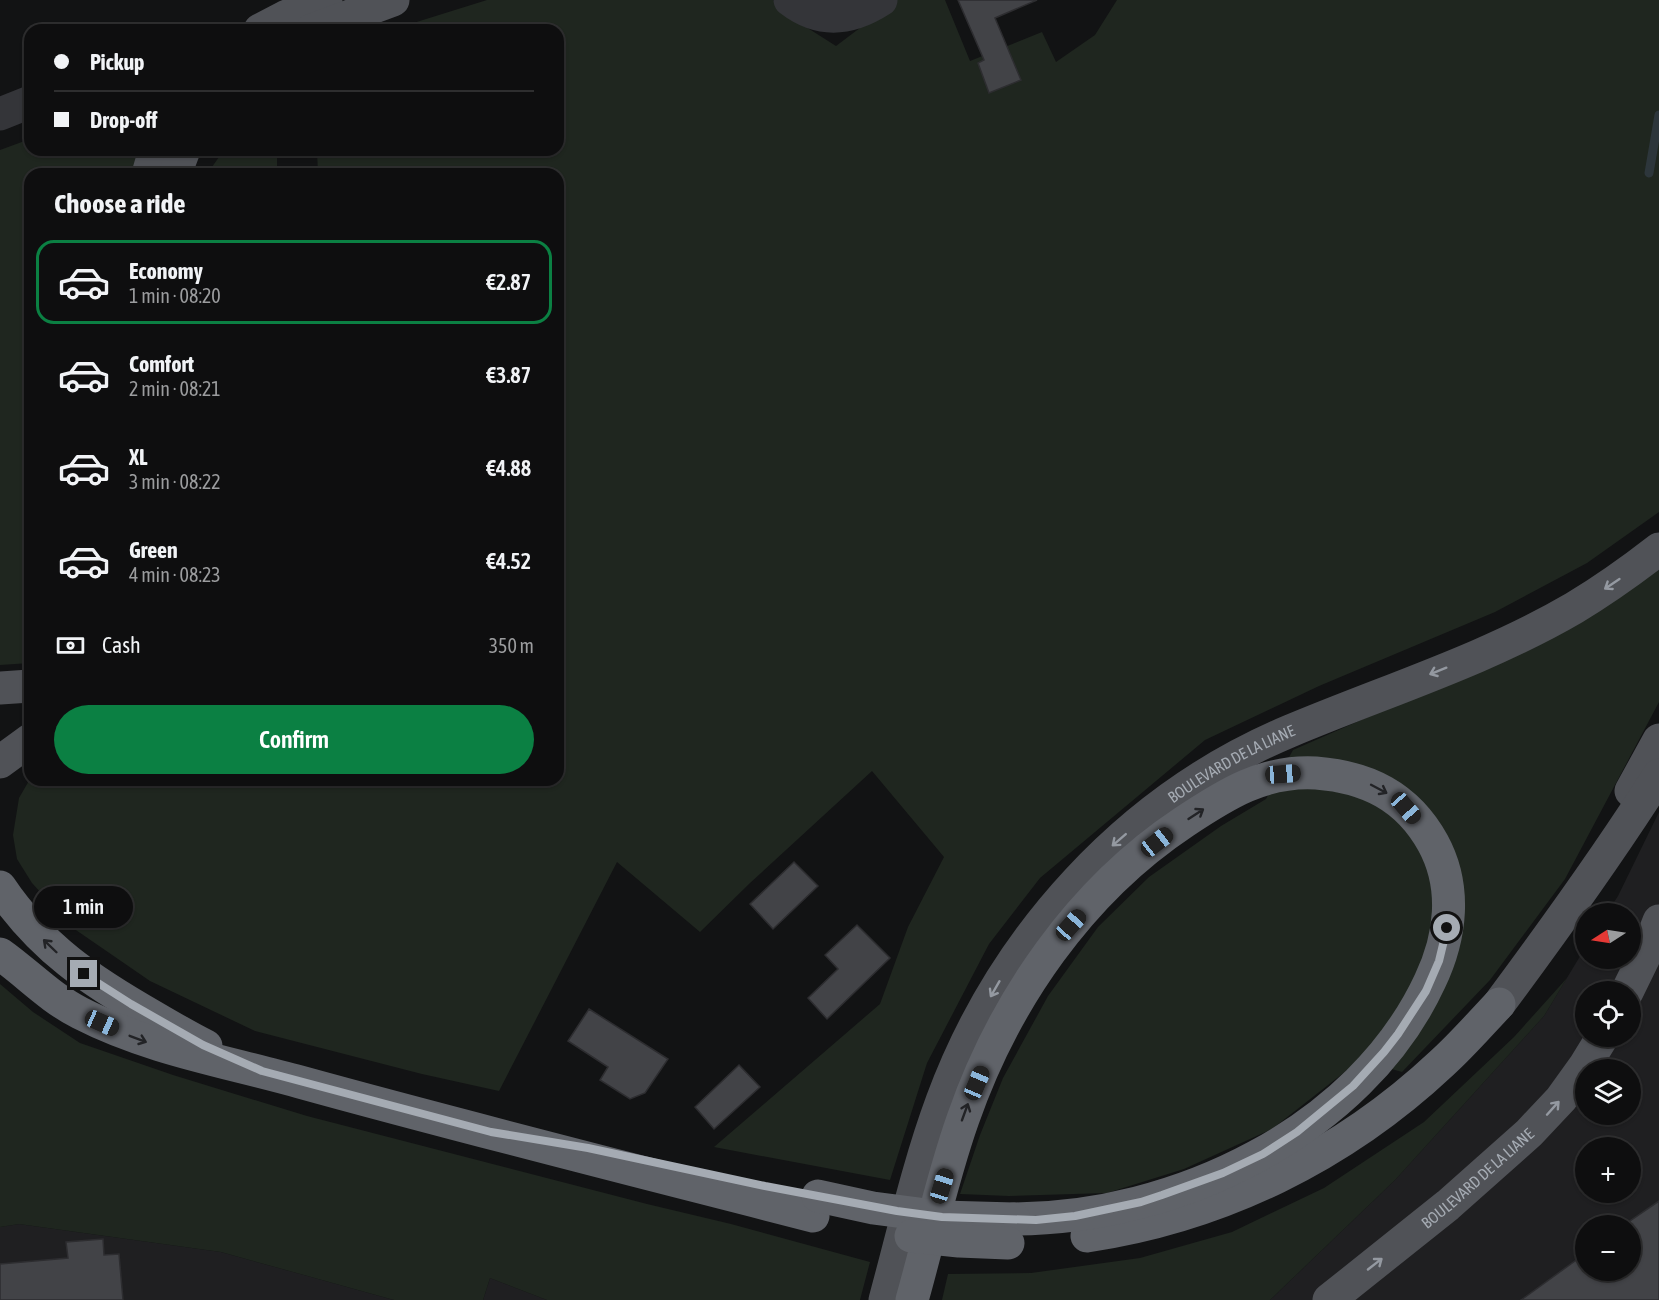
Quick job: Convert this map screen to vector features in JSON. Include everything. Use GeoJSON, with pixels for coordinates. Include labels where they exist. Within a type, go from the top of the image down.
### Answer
{"type":"FeatureCollection","features":[{"type":"Feature","properties":{"kind":"highway"},"geometry":{"type":"LineString","coordinates":[[0,954],[56,999],[88,1017],[136,1038],[167,1048],[491,1132],[815,1206],[861,1228],[911,1236],[969,1242],[1056,1218],[1093,1213],[1162,1195],[1223,1173],[1263,1154],[1297,1132],[1334,1103],[1368,1070],[1398,1034],[1426,991],[1439,961],[1447,928],[1448,892],[1442,868],[1433,844],[1406,808],[1374,786],[1340,776],[1300,772],[1266,778],[1234,791],[1176,827],[1108,886],[1071,925],[1041,964],[1017,1000],[990,1054],[971,1095],[955,1143],[942,1186],[912,1300]]}},
{"type":"Feature","properties":{"kind":"highway"},"geometry":{"type":"LineString","coordinates":[[0,887],[38,933],[84,974],[203,1045],[262,1071]]}},
{"type":"Feature","properties":{"kind":"highway"},"geometry":{"type":"LineString","coordinates":[[1011,1231],[1060,1239],[1113,1232],[1216,1204],[1265,1184],[1335,1146],[1393,1105],[1440,1065],[1499,1005]]}},
{"type":"Feature","properties":{"kind":"main road"},"geometry":{"type":"LineString","coordinates":[[272,24],[287,16],[339,5],[393,0]]}},
{"type":"Feature","properties":{"kind":"main road"},"geometry":{"type":"LineString","coordinates":[[318,24],[339,5]]}},
{"type":"Feature","properties":{"kind":"main road","name":"BOULEVARD DE LA LIANE"},"geometry":{"type":"LineString","coordinates":[[885,1300],[933,1126],[946,1089],[970,1035],[992,993],[1019,951],[1063,896],[1097,860],[1165,802],[1241,755],[1286,732],[1458,663],[1530,631],[1596,595],[1659,549]]}},
{"type":"Feature","properties":{"kind":"main road"},"geometry":{"type":"LineString","coordinates":[[0,688],[24,686]]}},
{"type":"Feature","properties":{"kind":"main road"},"geometry":{"type":"LineString","coordinates":[[1560,919],[1659,740]]}},
{"type":"Feature","properties":{"kind":"main road"},"geometry":{"type":"LineString","coordinates":[[0,762],[24,744]]}},
{"type":"Feature","properties":{"kind":"main road"},"geometry":{"type":"LineString","coordinates":[[1499,1005],[1659,775]]}},
{"type":"Feature","properties":{"kind":"main road"},"geometry":{"type":"LineString","coordinates":[[1632,981],[1659,921]]}},
{"type":"Feature","properties":{"kind":"main road","name":"BOULEVARD DE LA LIANE"},"geometry":{"type":"LineString","coordinates":[[1329,1300],[1449,1205],[1529,1133],[1561,1099],[1596,1047]]}},
{"type":"Feature","properties":{"kind":"street"},"geometry":{"type":"LineString","coordinates":[[790,0],[812,13],[823,16],[846,16],[881,0]]}},
{"type":"Feature","properties":{"kind":"street"},"geometry":{"type":"LineString","coordinates":[[0,114],[24,104]]}},
{"type":"Feature","properties":{"kind":"street"},"geometry":{"type":"LineString","coordinates":[[0,135],[24,126]]}},
{"type":"Feature","properties":{"kind":"shaded area"},"geometry":{"type":"Polygon","coordinates":[[[487,0],[773,0],[784,13],[836,46],[897,0],[945,0],[970,61],[1042,32],[1056,62],[1095,35],[1117,0],[1659,0],[1659,512],[1587,563],[1495,612],[1319,686],[1205,740],[1040,878],[989,944],[927,1063],[890,1180],[714,1147],[880,1004],[908,927],[944,857],[872,771],[700,932],[617,862],[499,1091],[422,1074],[255,1031],[150,981],[73,928],[32,883],[17,859],[13,835],[19,798],[26,786],[564,786],[564,168],[318,168],[317,156],[564,156],[564,24],[410,24],[487,0]]]}},
{"type":"Feature","properties":{"kind":"shaded area"},"geometry":{"type":"Polygon","coordinates":[[[24,141],[24,156],[137,156],[135,168],[24,168],[24,663],[0,665],[0,150],[24,141]]]}},
{"type":"Feature","properties":{"kind":"shaded area"},"geometry":{"type":"Polygon","coordinates":[[[220,156],[277,156],[277,168],[211,168],[220,156]]]}},
{"type":"Feature","properties":{"kind":"shaded area"},"geometry":{"type":"Polygon","coordinates":[[[1659,566],[1659,702],[1565,879],[1490,980],[1402,1072],[1360,1060],[1272,1129],[1184,1169],[1107,1193],[1009,1196],[960,1194],[1003,1078],[1048,996],[1098,927],[1149,877],[1221,826],[1266,799],[1293,750],[1402,702],[1659,566]]]}},
{"type":"Feature","properties":{"kind":"shaded area"},"geometry":{"type":"Polygon","coordinates":[[[1659,812],[1659,1300],[1270,1300],[1395,1180],[1544,1016],[1575,965],[1575,969],[1641,969],[1641,903],[1613,903],[1659,812]]]}},
{"type":"Feature","properties":{"kind":"shaded area"},"geometry":{"type":"Polygon","coordinates":[[[1567,978],[1544,1016],[1395,1180],[1270,1300],[942,1300],[948,1274],[1031,1273],[1140,1258],[1232,1232],[1324,1188],[1424,1122],[1514,1037],[1567,978]]]}},
{"type":"Feature","properties":{"kind":"shaded area"},"geometry":{"type":"Polygon","coordinates":[[[0,984],[33,1012],[80,1043],[173,1075],[307,1116],[731,1224],[870,1262],[860,1300],[547,1300],[490,1278],[483,1300],[394,1300],[221,1252],[19,1224],[0,1227],[0,984]]]}},
{"type":"Feature","properties":{"kind":"shaded area"},"geometry":{"type":"Polygon","coordinates":[[[19,1224],[221,1252],[394,1300],[0,1300],[0,1227],[19,1224]]]}},
{"type":"Feature","properties":{"kind":"shaded area"},"geometry":{"type":"Polygon","coordinates":[[[490,1278],[547,1300],[483,1300],[490,1278]]]}},
{"type":"Feature","properties":{"kind":"building"},"geometry":{"type":"Polygon","coordinates":[[[958,0],[1037,0],[995,18],[1021,80],[989,93],[978,63],[984,60],[958,0]]]}},
{"type":"Feature","properties":{"kind":"building"},"geometry":{"type":"Polygon","coordinates":[[[794,862],[818,886],[773,929],[750,904],[794,862]]]}},
{"type":"Feature","properties":{"kind":"building"},"geometry":{"type":"Polygon","coordinates":[[[857,925],[890,958],[827,1019],[808,998],[838,969],[825,955],[857,925]]]}},
{"type":"Feature","properties":{"kind":"building"},"geometry":{"type":"Polygon","coordinates":[[[589,1009],[668,1059],[645,1093],[630,1099],[600,1080],[608,1067],[568,1041],[589,1009]]]}},
{"type":"Feature","properties":{"kind":"building"},"geometry":{"type":"Polygon","coordinates":[[[739,1065],[760,1087],[714,1129],[695,1107],[739,1065]]]}},
{"type":"Feature","properties":{"kind":"building"},"geometry":{"type":"Polygon","coordinates":[[[1659,1201],[1659,1300],[1521,1300],[1575,1261],[1575,1281],[1641,1281],[1641,1215],[1639,1215],[1659,1201]]]}},
{"type":"Feature","properties":{"kind":"building"},"geometry":{"type":"Polygon","coordinates":[[[103,1239],[104,1255],[119,1254],[123,1300],[0,1300],[0,1264],[68,1258],[66,1242],[103,1239]]]}},
{"type":"Feature","properties":{"kind":"waterway"},"geometry":{"type":"LineString","coordinates":[[1649,173],[1659,115]]}},
{"type":"Feature","properties":{"kind":"route"},"geometry":{"type":"LineString","coordinates":[[84,974],[203,1045],[262,1071],[491,1132],[588,1148],[873,1208],[942,1217],[1036,1220],[1093,1213],[1141,1202],[1204,1181],[1263,1154],[1297,1132],[1353,1086],[1398,1034],[1426,991],[1439,961],[1447,928]]}}]}
